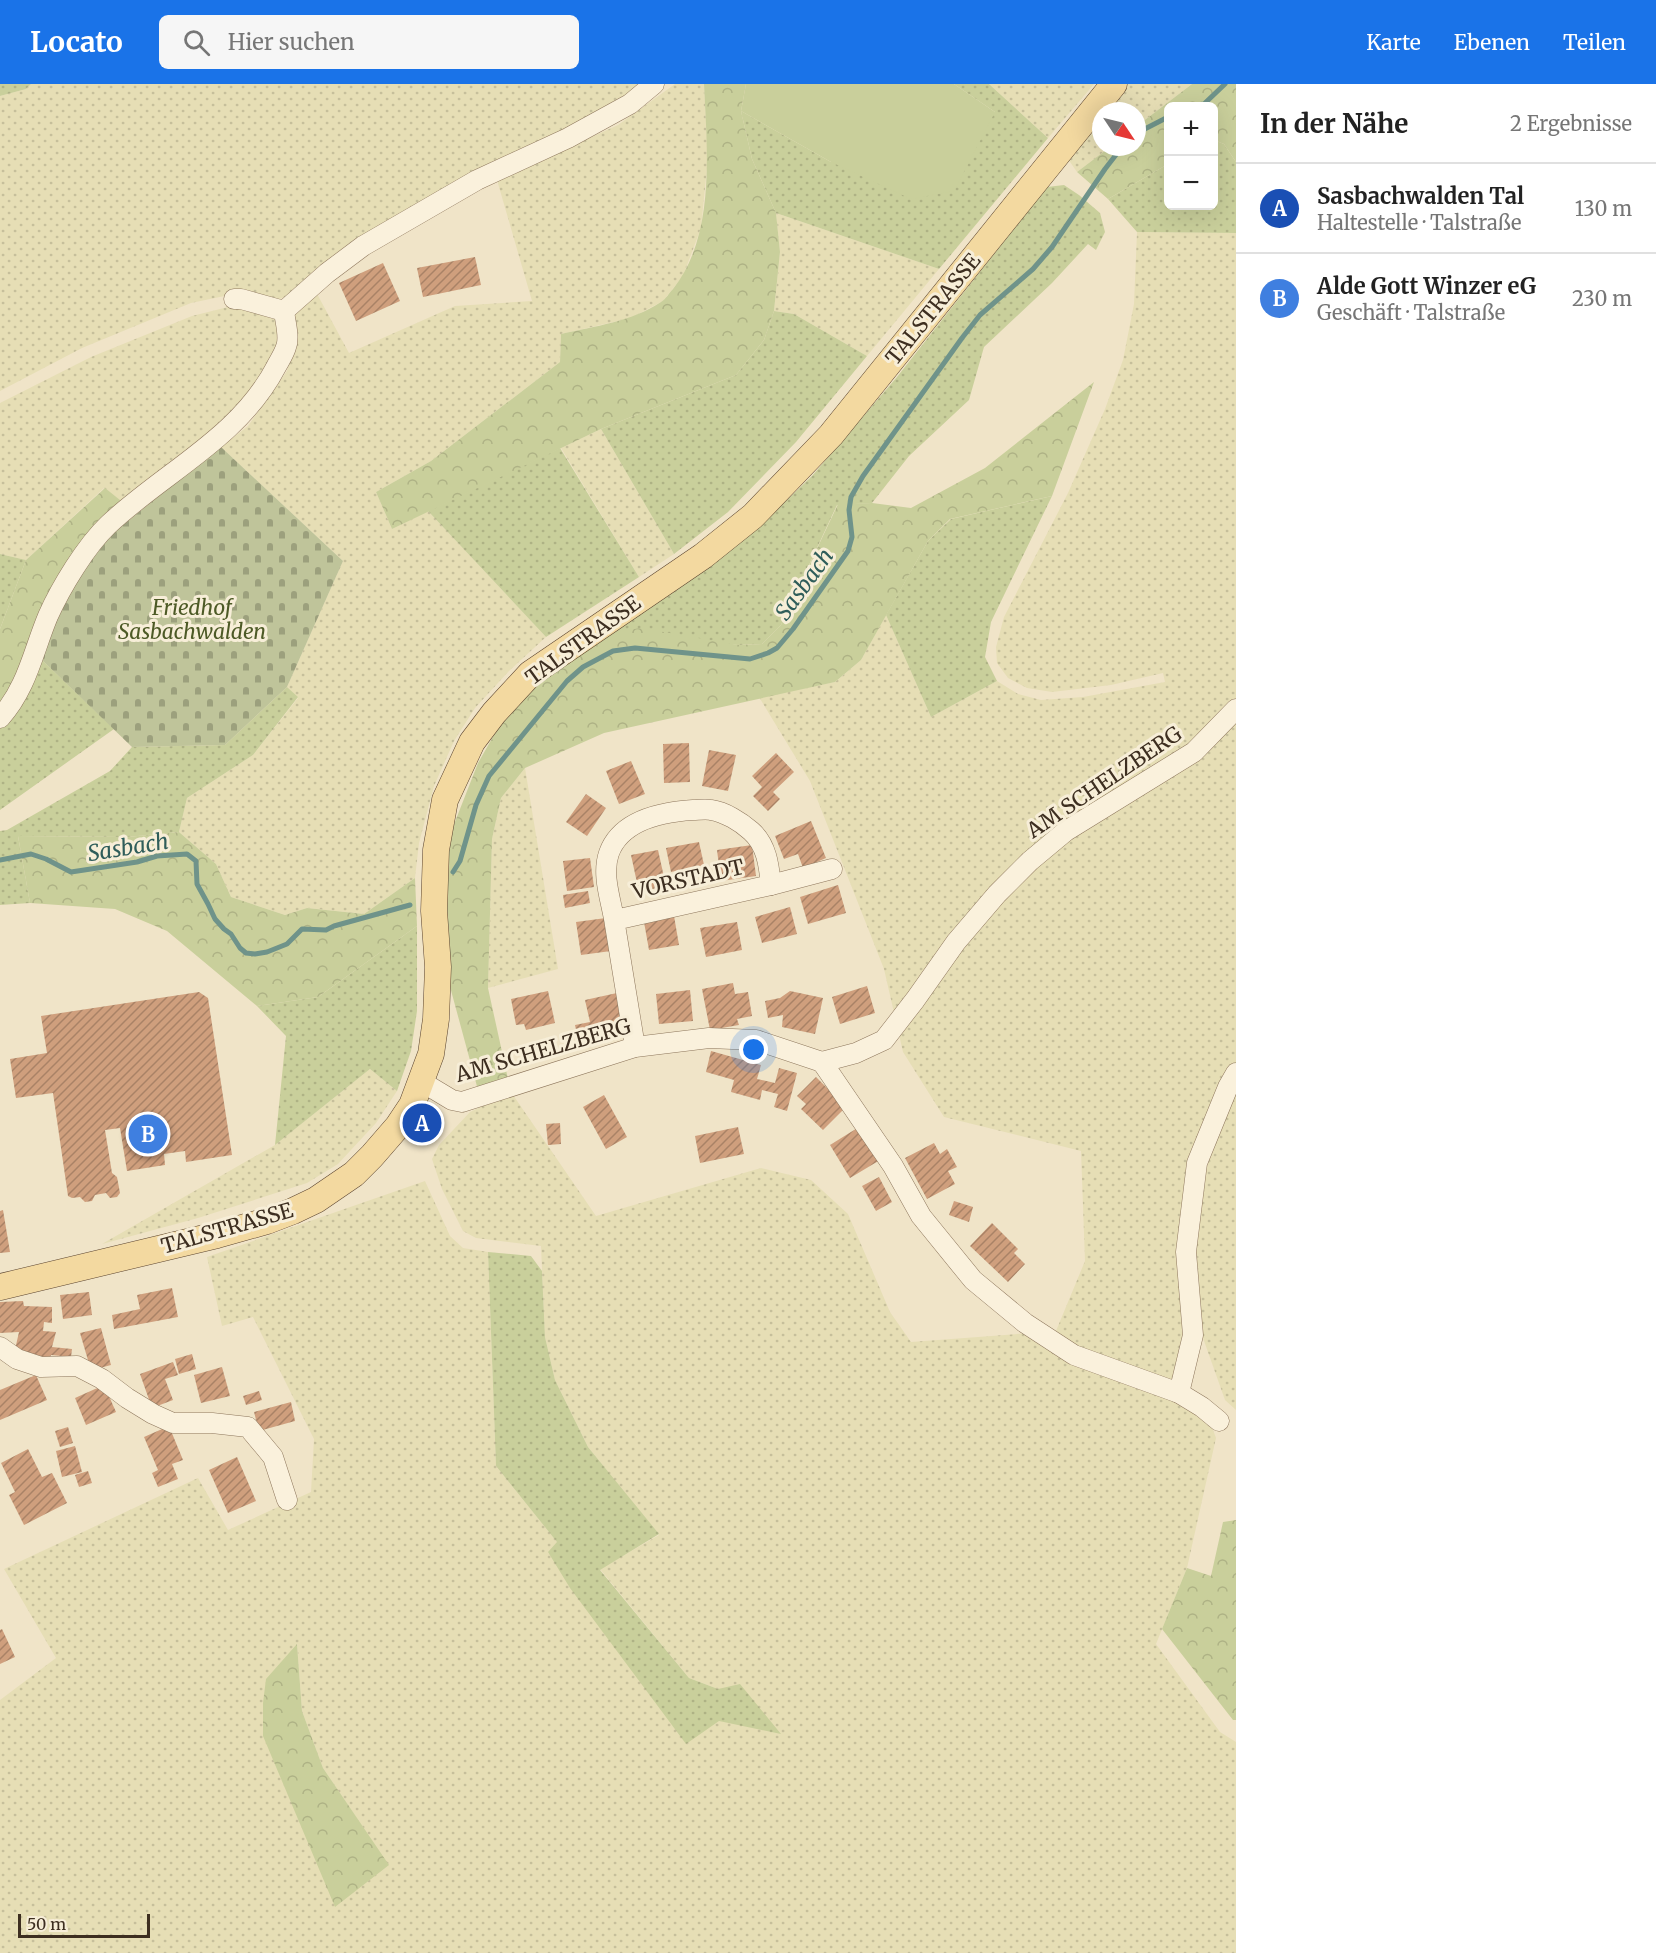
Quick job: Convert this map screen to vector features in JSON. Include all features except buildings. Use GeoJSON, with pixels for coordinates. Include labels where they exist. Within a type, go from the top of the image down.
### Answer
{"type":"FeatureCollection","features":[{"type":"Feature","properties":{"kind":"main road","name":"TALSTRASSE"},"geometry":{"type":"LineString","coordinates":[[0,1287],[217,1235],[292,1211],[334,1189],[372,1156],[399,1126],[412,1106],[430,1054],[436,1019],[438,968],[434,911],[436,850],[445,800],[472,742],[530,674],[704,556],[753,516],[831,435],[1114,84]]}},
{"type":"Feature","properties":{"kind":"street"},"geometry":{"type":"LineString","coordinates":[[284,311],[318,280],[363,246],[477,180],[568,138],[630,104],[654,84]]}},
{"type":"Feature","properties":{"kind":"street"},"geometry":{"type":"LineString","coordinates":[[234,299],[284,311]]}},
{"type":"Feature","properties":{"kind":"street"},"geometry":{"type":"LineString","coordinates":[[0,718],[13,703],[29,669],[48,615],[75,567],[107,526],[170,473],[232,426],[268,382],[287,345],[284,311]]}},
{"type":"Feature","properties":{"kind":"street","name":"AM SCHELZBERG"},"geometry":{"type":"LineString","coordinates":[[422,1082],[452,1100],[462,1102],[635,1047],[709,1038],[756,1040],[822,1062],[856,1053],[884,1040],[956,942],[997,894],[1030,861],[1066,831],[1194,752],[1236,709]]}},
{"type":"Feature","properties":{"kind":"street","name":"VORSTADT"},"geometry":{"type":"LineString","coordinates":[[635,1047],[606,876],[609,854],[619,835],[634,824],[652,817],[711,809],[736,820],[753,832],[767,855],[771,885]]}},
{"type":"Feature","properties":{"kind":"street","name":"VORSTADT"},"geometry":{"type":"LineString","coordinates":[[615,920],[771,885],[832,868]]}},
{"type":"Feature","properties":{"kind":"street"},"geometry":{"type":"LineString","coordinates":[[822,1062],[893,1166],[921,1216],[973,1280],[1024,1323],[1074,1355],[1179,1393],[1219,1421]]}},
{"type":"Feature","properties":{"kind":"street"},"geometry":{"type":"LineString","coordinates":[[1179,1393],[1193,1335],[1186,1252],[1197,1163],[1236,1073]]}},
{"type":"Feature","properties":{"kind":"street"},"geometry":{"type":"LineString","coordinates":[[0,1347],[17,1359],[41,1367],[77,1366],[102,1378],[153,1414],[173,1423],[212,1423],[248,1427],[273,1457],[287,1500]]}},
{"type":"Feature","properties":{"kind":"shaded area"},"geometry":{"type":"Polygon","coordinates":[[[31,84],[646,84],[296,293],[279,299],[234,294],[191,303],[82,348],[0,391],[0,96],[26,89],[31,84]]]}},
{"type":"Feature","properties":{"kind":"shaded area"},"geometry":{"type":"Polygon","coordinates":[[[675,84],[704,84],[708,158],[701,228],[683,276],[663,301],[631,318],[561,334],[560,362],[431,461],[376,492],[392,529],[428,511],[546,637],[509,671],[475,708],[454,741],[434,786],[419,843],[415,878],[364,914],[307,908],[285,915],[231,897],[216,864],[179,832],[187,798],[253,755],[298,698],[287,687],[343,561],[221,447],[248,426],[287,371],[294,342],[294,313],[316,292],[349,353],[455,306],[532,301],[497,180],[618,125],[675,84]]]}},
{"type":"Feature","properties":{"kind":"shaded area"},"geometry":{"type":"Polygon","coordinates":[[[989,84],[1094,84],[1048,138],[989,84]]]}},
{"type":"Feature","properties":{"kind":"shaded area"},"geometry":{"type":"Polygon","coordinates":[[[1128,84],[1192,84],[1168,102],[1164,102],[1164,105],[1146,119],[1146,102],[1114,102],[1128,84]]]}},
{"type":"Feature","properties":{"kind":"shaded area"},"geometry":{"type":"Polygon","coordinates":[[[1092,129],[1092,156],[1098,156],[1077,172],[1068,159],[1092,129]]]}},
{"type":"Feature","properties":{"kind":"shaded area"},"geometry":{"type":"Polygon","coordinates":[[[776,213],[939,269],[867,356],[794,314],[774,311],[780,252],[776,213]]]}},
{"type":"Feature","properties":{"kind":"shaded area"},"geometry":{"type":"Polygon","coordinates":[[[1137,232],[1236,233],[1236,1069],[1188,1183],[1188,1326],[1182,1399],[1208,1416],[1216,1438],[1187,1568],[1156,1644],[1220,1732],[1236,1742],[1236,1953],[0,1953],[0,1700],[56,1658],[4,1569],[198,1478],[228,1530],[311,1492],[314,1439],[253,1317],[222,1326],[207,1257],[425,1181],[450,1236],[463,1248],[488,1252],[496,1466],[558,1543],[686,1743],[718,1689],[689,1678],[600,1569],[659,1535],[588,1447],[555,1380],[545,1337],[541,1246],[476,1238],[463,1231],[442,1189],[432,1159],[439,1145],[470,1112],[511,1092],[596,1216],[761,1168],[811,1180],[848,1214],[890,1312],[911,1342],[1056,1331],[1085,1261],[1081,1151],[944,1117],[903,1052],[884,969],[810,781],[759,697],[835,682],[861,660],[886,615],[931,717],[997,681],[1018,694],[1041,700],[1083,697],[1165,682],[1163,673],[1111,685],[1052,692],[1027,688],[1008,678],[997,663],[996,647],[1004,617],[1068,493],[1105,409],[1123,360],[1134,304],[1137,232]],[[297,1644],[263,1703],[388,1865],[323,1768],[302,1711],[297,1644]]]}},
{"type":"Feature","properties":{"kind":"shaded area"},"geometry":{"type":"Polygon","coordinates":[[[236,305],[271,314],[281,327],[278,358],[215,436],[125,504],[104,488],[26,560],[0,554],[0,403],[91,357],[192,316],[236,305]]]}},
{"type":"Feature","properties":{"kind":"shaded area"},"geometry":{"type":"Polygon","coordinates":[[[601,429],[674,554],[639,577],[561,448],[601,429]]]}},
{"type":"Feature","properties":{"kind":"shaded area"},"geometry":{"type":"Polygon","coordinates":[[[525,768],[558,969],[488,988],[492,839],[501,798],[525,768]]]}},
{"type":"Feature","properties":{"kind":"shaded area"},"geometry":{"type":"Polygon","coordinates":[[[370,1069],[397,1091],[376,1123],[338,1164],[307,1183],[198,1218],[102,1244],[275,1145],[370,1069]]]}},
{"type":"Feature","properties":{"kind":"shaded area"},"geometry":{"type":"Polygon","coordinates":[[[1236,1091],[1236,1410],[1225,1400],[1203,1338],[1194,1247],[1200,1191],[1217,1132],[1236,1091]]]}},
{"type":"Feature","properties":{"kind":"green space"},"geometry":{"type":"Polygon","coordinates":[[[0,84],[31,84],[26,89],[0,96],[0,84]]]}},
{"type":"Feature","properties":{"kind":"green space"},"geometry":{"type":"Polygon","coordinates":[[[704,84],[746,84],[741,111],[752,159],[776,213],[780,252],[774,311],[764,340],[736,375],[601,429],[392,529],[376,492],[431,461],[560,362],[561,334],[638,314],[663,301],[673,289],[687,267],[702,218],[707,163],[704,84]]]}},
{"type":"Feature","properties":{"kind":"green space"},"geometry":{"type":"Polygon","coordinates":[[[746,84],[954,84],[995,112],[954,191],[911,199],[831,162],[741,111],[746,84]]]}},
{"type":"Feature","properties":{"kind":"green space"},"geometry":{"type":"Polygon","coordinates":[[[954,84],[989,84],[1048,138],[939,269],[776,213],[752,159],[741,111],[831,162],[995,112],[954,84]]]}},
{"type":"Feature","properties":{"kind":"green space"},"geometry":{"type":"Polygon","coordinates":[[[1192,84],[1236,84],[1236,162],[1224,144],[1218,142],[1218,102],[1168,102],[1192,84]]]}},
{"type":"Feature","properties":{"kind":"green space"},"geometry":{"type":"Polygon","coordinates":[[[1164,105],[1164,166],[1108,199],[1077,172],[1098,156],[1146,156],[1146,119],[1164,105]]]}},
{"type":"Feature","properties":{"kind":"green space"},"geometry":{"type":"Polygon","coordinates":[[[1218,142],[1224,144],[1236,162],[1236,233],[1137,232],[1108,199],[1164,166],[1164,210],[1218,210],[1218,142]]]}},
{"type":"Feature","properties":{"kind":"green space"},"geometry":{"type":"Polygon","coordinates":[[[1064,185],[1100,213],[1105,232],[1096,250],[1088,244],[1052,283],[984,347],[969,400],[909,456],[872,503],[837,505],[781,625],[762,644],[738,645],[608,633],[764,522],[812,476],[897,377],[1047,187],[1064,185]]]}},
{"type":"Feature","properties":{"kind":"green space"},"geometry":{"type":"Polygon","coordinates":[[[774,311],[794,314],[867,356],[796,442],[728,512],[674,554],[601,429],[736,375],[764,340],[774,311]]]}},
{"type":"Feature","properties":{"kind":"green space"},"geometry":{"type":"Polygon","coordinates":[[[1094,382],[1052,496],[950,519],[928,541],[861,660],[835,682],[604,733],[525,768],[501,798],[492,839],[488,988],[508,1079],[478,1090],[449,983],[444,899],[451,832],[478,763],[506,714],[537,681],[608,633],[641,628],[738,645],[762,644],[781,625],[838,504],[872,503],[911,508],[985,468],[1094,382]]]}},
{"type":"Feature","properties":{"kind":"green space","name":"Friedhof Sasbachwalden"},"geometry":{"type":"Polygon","coordinates":[[[221,447],[343,561],[287,687],[225,745],[132,747],[41,659],[54,623],[80,575],[112,534],[221,447]]]}},
{"type":"Feature","properties":{"kind":"green space"},"geometry":{"type":"Polygon","coordinates":[[[560,448],[639,577],[546,637],[428,511],[560,448]]]}},
{"type":"Feature","properties":{"kind":"green space"},"geometry":{"type":"Polygon","coordinates":[[[105,488],[125,504],[0,707],[0,629],[26,560],[105,488]]]}},
{"type":"Feature","properties":{"kind":"green space"},"geometry":{"type":"Polygon","coordinates":[[[1052,496],[991,622],[985,657],[997,681],[931,717],[886,615],[928,541],[951,519],[1052,496]]]}},
{"type":"Feature","properties":{"kind":"green space"},"geometry":{"type":"Polygon","coordinates":[[[0,554],[26,560],[0,629],[0,554]]]}},
{"type":"Feature","properties":{"kind":"green space"},"geometry":{"type":"Polygon","coordinates":[[[41,659],[114,729],[0,810],[0,729],[24,698],[41,659]]]}},
{"type":"Feature","properties":{"kind":"green space"},"geometry":{"type":"Polygon","coordinates":[[[287,687],[298,697],[253,755],[187,798],[179,832],[127,837],[18,836],[30,903],[0,905],[0,831],[7,830],[110,771],[132,747],[225,745],[287,687]]]}},
{"type":"Feature","properties":{"kind":"green space"},"geometry":{"type":"Polygon","coordinates":[[[179,832],[216,864],[231,897],[285,915],[307,908],[364,914],[415,878],[417,926],[318,997],[257,1006],[167,931],[115,909],[30,903],[18,836],[127,837],[179,832]]]}},
{"type":"Feature","properties":{"kind":"green space"},"geometry":{"type":"Polygon","coordinates":[[[417,926],[417,1011],[411,1051],[397,1091],[370,1069],[275,1145],[286,1036],[257,1006],[318,997],[417,926]]]}},
{"type":"Feature","properties":{"kind":"green space"},"geometry":{"type":"Polygon","coordinates":[[[488,1252],[531,1256],[542,1271],[545,1337],[555,1380],[588,1447],[659,1534],[600,1570],[689,1678],[718,1689],[740,1684],[781,1734],[719,1721],[686,1744],[570,1588],[548,1552],[557,1542],[496,1466],[488,1252]]]}},
{"type":"Feature","properties":{"kind":"green space"},"geometry":{"type":"Polygon","coordinates":[[[1236,1520],[1236,1720],[1233,1720],[1162,1629],[1187,1568],[1211,1576],[1223,1522],[1236,1520]]]}},
{"type":"Feature","properties":{"kind":"green space"},"geometry":{"type":"Polygon","coordinates":[[[297,1644],[302,1711],[323,1768],[389,1865],[335,1907],[263,1736],[266,1679],[297,1644]]]}},
{"type":"Feature","properties":{"kind":"waterway","name":"Sasbach"},"geometry":{"type":"LineString","coordinates":[[1206,102],[1225,84]]}},
{"type":"Feature","properties":{"kind":"waterway","name":"Sasbach"},"geometry":{"type":"LineString","coordinates":[[1146,128],[1164,119]]}},
{"type":"Feature","properties":{"kind":"waterway","name":"Sasbach"},"geometry":{"type":"LineString","coordinates":[[453,872],[460,861],[476,805],[489,776],[567,681],[583,667],[613,651],[635,648],[750,659],[777,648],[848,551],[852,537],[849,510],[851,497],[863,476],[980,315],[1033,269],[1052,247],[1115,156]]}},
{"type":"Feature","properties":{"kind":"waterway","name":"Sasbach"},"geometry":{"type":"LineString","coordinates":[[0,860],[31,854],[71,872],[137,862],[157,856],[187,854],[196,861],[197,884],[215,919],[231,934],[240,948],[246,953],[255,954],[287,944],[302,929],[326,930],[410,905]]}},
{"type":"Feature","properties":{"kind":"place","name":"Sasbachwalden Tal"},"geometry":{"type":"Point","coordinates":[422,1123]}},
{"type":"Feature","properties":{"kind":"place","name":"Alde Gott Winzer eG"},"geometry":{"type":"Point","coordinates":[148,1134]}}]}
